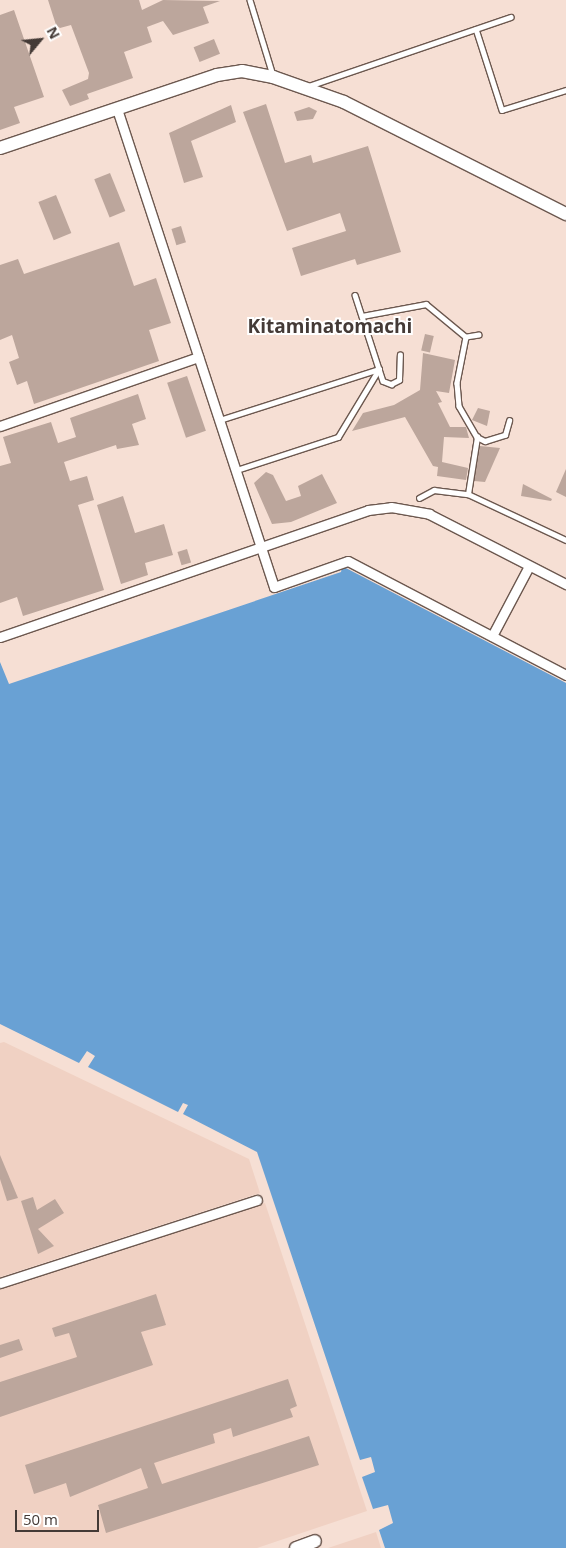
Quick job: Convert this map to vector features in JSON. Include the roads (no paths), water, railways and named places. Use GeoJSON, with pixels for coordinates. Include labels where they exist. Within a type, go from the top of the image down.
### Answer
{"type":"FeatureCollection","features":[{"type":"Feature","properties":{"kind":"street"},"geometry":{"type":"LineString","coordinates":[[0,148],[217,75],[242,71],[273,76],[344,102],[566,214]]}},
{"type":"Feature","properties":{"kind":"street"},"geometry":{"type":"LineString","coordinates":[[117,109],[198,358],[264,547],[274,587],[348,561],[566,675]]}},
{"type":"Feature","properties":{"kind":"street"},"geometry":{"type":"LineString","coordinates":[[0,426],[198,358]]}},
{"type":"Feature","properties":{"kind":"street"},"geometry":{"type":"LineString","coordinates":[[0,637],[368,510],[408,506],[566,584]]}},
{"type":"Feature","properties":{"kind":"street"},"geometry":{"type":"LineString","coordinates":[[492,636],[529,566]]}},
{"type":"Feature","properties":{"kind":"street"},"geometry":{"type":"LineString","coordinates":[[0,1284],[256,1200]]}},
{"type":"Feature","properties":{"kind":"street"},"geometry":{"type":"LineString","coordinates":[[296,1548],[315,1542]]}},
{"type":"Feature","properties":{"kind":"lane"},"geometry":{"type":"LineString","coordinates":[[250,0],[273,76]]}},
{"type":"Feature","properties":{"kind":"lane"},"geometry":{"type":"LineString","coordinates":[[304,88],[511,17]]}},
{"type":"Feature","properties":{"kind":"lane"},"geometry":{"type":"LineString","coordinates":[[476,29],[502,110],[566,90]]}},
{"type":"Feature","properties":{"kind":"lane"},"geometry":{"type":"LineString","coordinates":[[355,295],[383,382],[391,384],[399,380],[400,355]]}},
{"type":"Feature","properties":{"kind":"lane"},"geometry":{"type":"LineString","coordinates":[[362,316],[426,304],[466,337],[479,335]]}},
{"type":"Feature","properties":{"kind":"lane"},"geometry":{"type":"LineString","coordinates":[[466,337],[457,383],[459,406],[477,437],[485,441],[505,435],[509,421]]}},
{"type":"Feature","properties":{"kind":"lane"},"geometry":{"type":"LineString","coordinates":[[220,420],[379,368]]}},
{"type":"Feature","properties":{"kind":"lane"},"geometry":{"type":"LineString","coordinates":[[237,470],[338,437],[379,368]]}},
{"type":"Feature","properties":{"kind":"lane"},"geometry":{"type":"LineString","coordinates":[[468,494],[477,437]]}},
{"type":"Feature","properties":{"kind":"lane"},"geometry":{"type":"LineString","coordinates":[[419,498],[434,490],[468,494],[566,540]]}},
{"type":"Feature","properties":{"kind":"water"},"geometry":{"type":"Polygon","coordinates":[[[342,566],[566,683],[566,1548],[385,1548],[379,1530],[393,1523],[388,1505],[373,1509],[362,1477],[375,1472],[371,1457],[360,1460],[257,1152],[183,1114],[188,1105],[183,1103],[178,1112],[88,1067],[95,1056],[87,1051],[79,1063],[0,1024],[0,662],[9,684],[341,572],[342,566]]]}},
{"type":"Feature","properties":{"kind":"district","name":"Kitaminatomachi"},"geometry":{"type":"Point","coordinates":[330,327]}}]}
